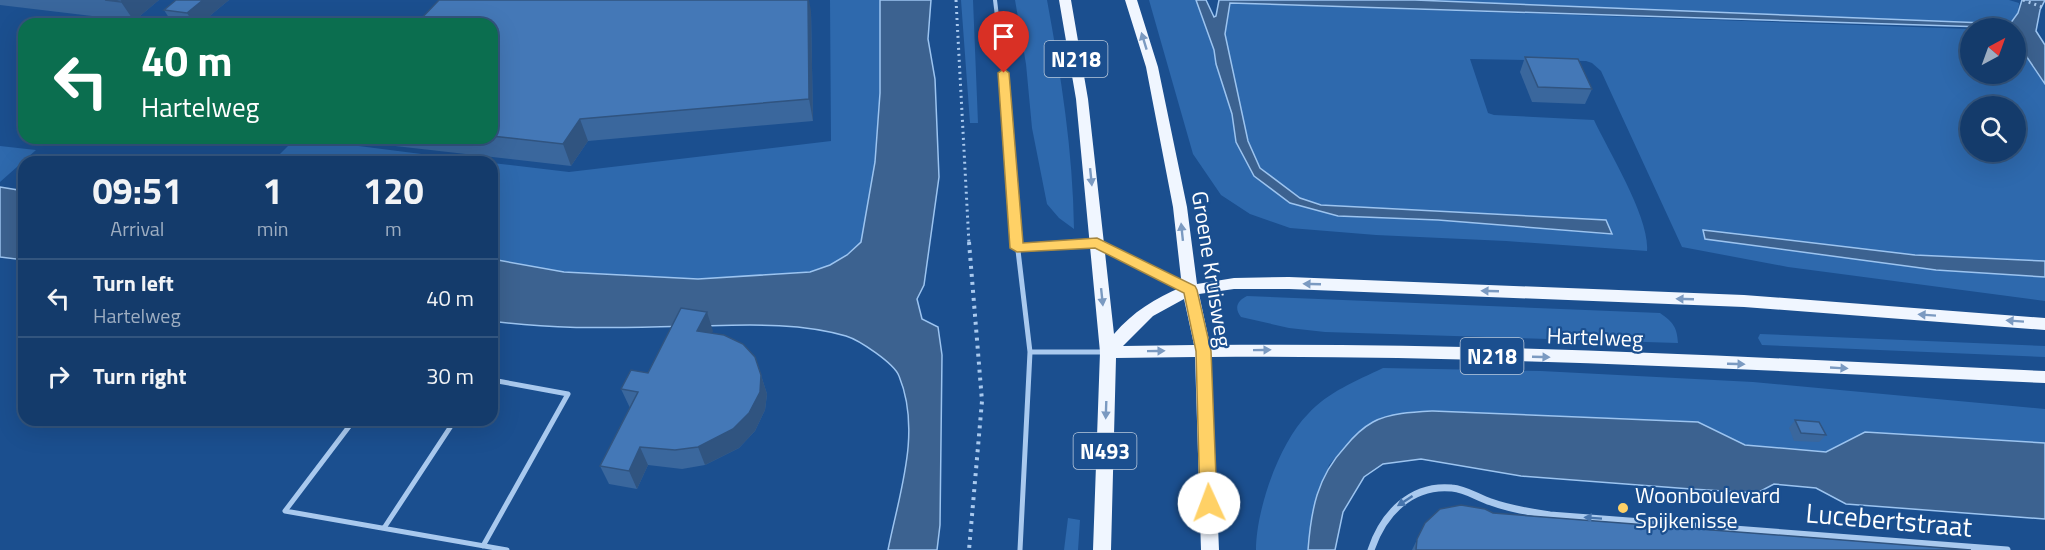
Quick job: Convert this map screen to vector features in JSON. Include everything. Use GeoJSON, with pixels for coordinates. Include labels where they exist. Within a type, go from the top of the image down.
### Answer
{"type":"FeatureCollection","features":[{"type":"Feature","properties":{"kind":"main road","name":"N218"},"geometry":{"type":"LineString","coordinates":[[1065,0],[1082,99],[1108,352]]}},
{"type":"Feature","properties":{"kind":"main road","name":"Groene Kruisweg"},"geometry":{"type":"LineString","coordinates":[[1131,0],[1152,68],[1180,207],[1190,290],[1203,351],[1210,550]]}},
{"type":"Feature","properties":{"kind":"main road","name":"Hartelweg"},"geometry":{"type":"LineString","coordinates":[[1108,352],[1124,331],[1149,309],[1190,290],[1223,283],[1289,283],[1744,301],[2045,324]]}},
{"type":"Feature","properties":{"kind":"main road","name":"Hartelweg"},"geometry":{"type":"LineString","coordinates":[[1108,352],[1326,350],[1781,365],[2045,377]]}},
{"type":"Feature","properties":{"kind":"main road","name":"N493"},"geometry":{"type":"LineString","coordinates":[[1102,550],[1108,352]]}},
{"type":"Feature","properties":{"kind":"street","name":"Lucebertstraat"},"geometry":{"type":"LineString","coordinates":[[1371,550],[1382,523],[1396,507],[1413,495],[1431,488],[1450,488],[1522,510],[1550,515],[2007,550]]}},
{"type":"Feature","properties":{"kind":"lane"},"geometry":{"type":"LineString","coordinates":[[995,0],[1004,73],[1017,248],[1030,352],[1020,550]]}},
{"type":"Feature","properties":{"kind":"lane"},"geometry":{"type":"LineString","coordinates":[[1017,248],[1097,243],[1190,290]]}},
{"type":"Feature","properties":{"kind":"lane","name":"Hartelweg"},"geometry":{"type":"LineString","coordinates":[[1030,352],[1108,352]]}},
{"type":"Feature","properties":{"kind":"lane"},"geometry":{"type":"LineString","coordinates":[[483,546],[568,394],[498,381]]}},
{"type":"Feature","properties":{"kind":"lane"},"geometry":{"type":"LineString","coordinates":[[349,426],[285,511],[507,550]]}},
{"type":"Feature","properties":{"kind":"lane"},"geometry":{"type":"LineString","coordinates":[[384,528],[451,426]]}},
{"type":"Feature","properties":{"kind":"path"},"geometry":{"type":"LineString","coordinates":[[956,0],[964,184],[982,401],[969,550]]}},
{"type":"Feature","properties":{"kind":"path"},"geometry":{"type":"LineString","coordinates":[[2023,0],[2045,8]]}},
{"type":"Feature","properties":{"kind":"shaded area"},"geometry":{"type":"Polygon","coordinates":[[[830,0],[880,0],[880,93],[875,162],[861,242],[847,255],[830,265],[810,272],[698,279],[564,272],[498,260],[498,164],[569,172],[831,141],[830,0]]]}},
{"type":"Feature","properties":{"kind":"shaded area"},"geometry":{"type":"Polygon","coordinates":[[[880,0],[931,0],[928,39],[935,79],[939,177],[924,285],[917,299],[922,319],[938,327],[942,355],[940,525],[937,550],[888,550],[909,441],[906,397],[896,371],[876,353],[852,338],[809,328],[771,325],[568,327],[498,322],[498,260],[564,272],[698,279],[810,272],[830,265],[847,255],[861,242],[875,162],[880,93],[880,0]]]}},
{"type":"Feature","properties":{"kind":"shaded area"},"geometry":{"type":"Polygon","coordinates":[[[961,0],[973,0],[978,123],[970,123],[961,0]]]}},
{"type":"Feature","properties":{"kind":"shaded area"},"geometry":{"type":"Polygon","coordinates":[[[1015,0],[1047,0],[1065,114],[1074,229],[1059,218],[1047,204],[1032,128],[1026,64],[1015,0]]]}},
{"type":"Feature","properties":{"kind":"shaded area"},"geometry":{"type":"Polygon","coordinates":[[[1149,0],[1196,0],[1214,50],[1216,64],[1232,114],[1236,142],[1290,203],[1338,216],[1438,220],[1611,234],[1606,220],[1321,205],[1300,198],[1260,168],[1248,141],[1224,34],[1230,3],[1960,29],[1960,84],[2026,84],[2026,56],[2045,84],[2045,261],[1915,255],[1706,239],[1936,270],[2045,277],[2045,301],[1788,267],[1682,247],[1601,71],[1586,61],[1470,59],[1488,113],[1594,120],[1636,203],[1646,237],[1647,251],[1290,228],[1250,214],[1221,195],[1193,154],[1149,0]]]}},
{"type":"Feature","properties":{"kind":"shaded area"},"geometry":{"type":"Polygon","coordinates":[[[1196,0],[1206,0],[1214,17],[1219,0],[1415,0],[1960,22],[1960,26],[1230,3],[1225,34],[1248,141],[1260,168],[1300,198],[1321,205],[1606,220],[1612,234],[1438,220],[1338,216],[1290,203],[1254,176],[1236,142],[1232,114],[1216,64],[1214,50],[1196,0]]]}},
{"type":"Feature","properties":{"kind":"shaded area"},"geometry":{"type":"Polygon","coordinates":[[[1415,0],[2009,0],[2019,3],[2018,13],[2014,18],[1960,18],[1960,22],[1415,0]]]}},
{"type":"Feature","properties":{"kind":"shaded area"},"geometry":{"type":"Polygon","coordinates":[[[2022,0],[2045,0],[2040,10],[2036,31],[2045,45],[2045,84],[2026,56],[2026,18],[2014,18],[2022,0]]]}},
{"type":"Feature","properties":{"kind":"shaded area"},"geometry":{"type":"Polygon","coordinates":[[[290,144],[343,144],[437,156],[278,156],[290,144]]]}},
{"type":"Feature","properties":{"kind":"shaded area"},"geometry":{"type":"Polygon","coordinates":[[[0,146],[36,150],[29,156],[18,156],[18,166],[0,182],[0,146]]]}},
{"type":"Feature","properties":{"kind":"shaded area"},"geometry":{"type":"Polygon","coordinates":[[[0,187],[18,190],[18,259],[0,257],[0,187]]]}},
{"type":"Feature","properties":{"kind":"shaded area"},"geometry":{"type":"Polygon","coordinates":[[[1703,230],[1915,255],[2045,261],[2045,277],[1936,270],[1705,239],[1703,230]]]}},
{"type":"Feature","properties":{"kind":"shaded area"},"geometry":{"type":"Polygon","coordinates":[[[1247,296],[1660,313],[1674,325],[1678,343],[1325,332],[1289,328],[1241,317],[1238,305],[1247,296]]]}},
{"type":"Feature","properties":{"kind":"shaded area"},"geometry":{"type":"Polygon","coordinates":[[[1760,334],[2045,346],[2045,357],[1762,345],[1758,338],[1760,334]]]}},
{"type":"Feature","properties":{"kind":"shaded area"},"geometry":{"type":"Polygon","coordinates":[[[1383,368],[1541,371],[1753,382],[2045,409],[2045,443],[1865,432],[1827,452],[1745,445],[1698,422],[1433,411],[1391,416],[1351,440],[1329,465],[1311,521],[1308,550],[1256,550],[1260,516],[1271,478],[1297,427],[1324,399],[1383,368]]]}},
{"type":"Feature","properties":{"kind":"shaded area"},"geometry":{"type":"Polygon","coordinates":[[[1433,411],[1698,422],[1745,445],[1826,452],[1865,432],[2045,443],[2045,519],[1846,504],[1816,488],[1774,484],[1757,493],[1691,489],[1521,476],[1421,459],[1383,464],[1364,477],[1343,512],[1335,550],[1308,550],[1311,521],[1322,482],[1335,458],[1351,440],[1365,427],[1380,419],[1402,413],[1433,411]]]}},
{"type":"Feature","properties":{"kind":"shaded area"},"geometry":{"type":"Polygon","coordinates":[[[1068,518],[1080,520],[1078,550],[1064,550],[1068,518]]]}},
{"type":"Feature","properties":{"kind":"building"},"geometry":{"type":"Polygon","coordinates":[[[176,0],[203,0],[187,13],[164,10],[176,0]]]}},
{"type":"Feature","properties":{"kind":"building"},"geometry":{"type":"Polygon","coordinates":[[[439,0],[808,0],[809,99],[580,119],[563,144],[498,137],[498,18],[422,18],[439,0]]]}},
{"type":"Feature","properties":{"kind":"building"},"geometry":{"type":"Polygon","coordinates":[[[1525,57],[1578,59],[1592,89],[1538,87],[1525,57]]]}},
{"type":"Feature","properties":{"kind":"building"},"geometry":{"type":"Polygon","coordinates":[[[681,308],[707,312],[697,331],[724,335],[743,344],[755,357],[761,375],[760,392],[749,413],[733,429],[698,447],[675,450],[640,447],[629,471],[600,466],[638,392],[621,389],[631,370],[648,373],[681,308]]]}},
{"type":"Feature","properties":{"kind":"building"},"geometry":{"type":"Polygon","coordinates":[[[1795,420],[1819,422],[1826,435],[1801,433],[1795,420]]]}},
{"type":"Feature","properties":{"kind":"building"},"geometry":{"type":"Polygon","coordinates":[[[1461,505],[1485,509],[1493,513],[1971,550],[1416,550],[1417,539],[1425,523],[1440,509],[1461,505]]]}},
{"type":"Feature","properties":{"kind":"place","name":"Woonboulevard Spijkenisse"},"geometry":{"type":"Point","coordinates":[1623,508]}},
{"type":"Feature","properties":{"kind":"route"},"geometry":{"type":"LineString","coordinates":[[1004,73],[1017,248],[1097,243],[1190,290],[1203,351],[1209,503]]}}]}
